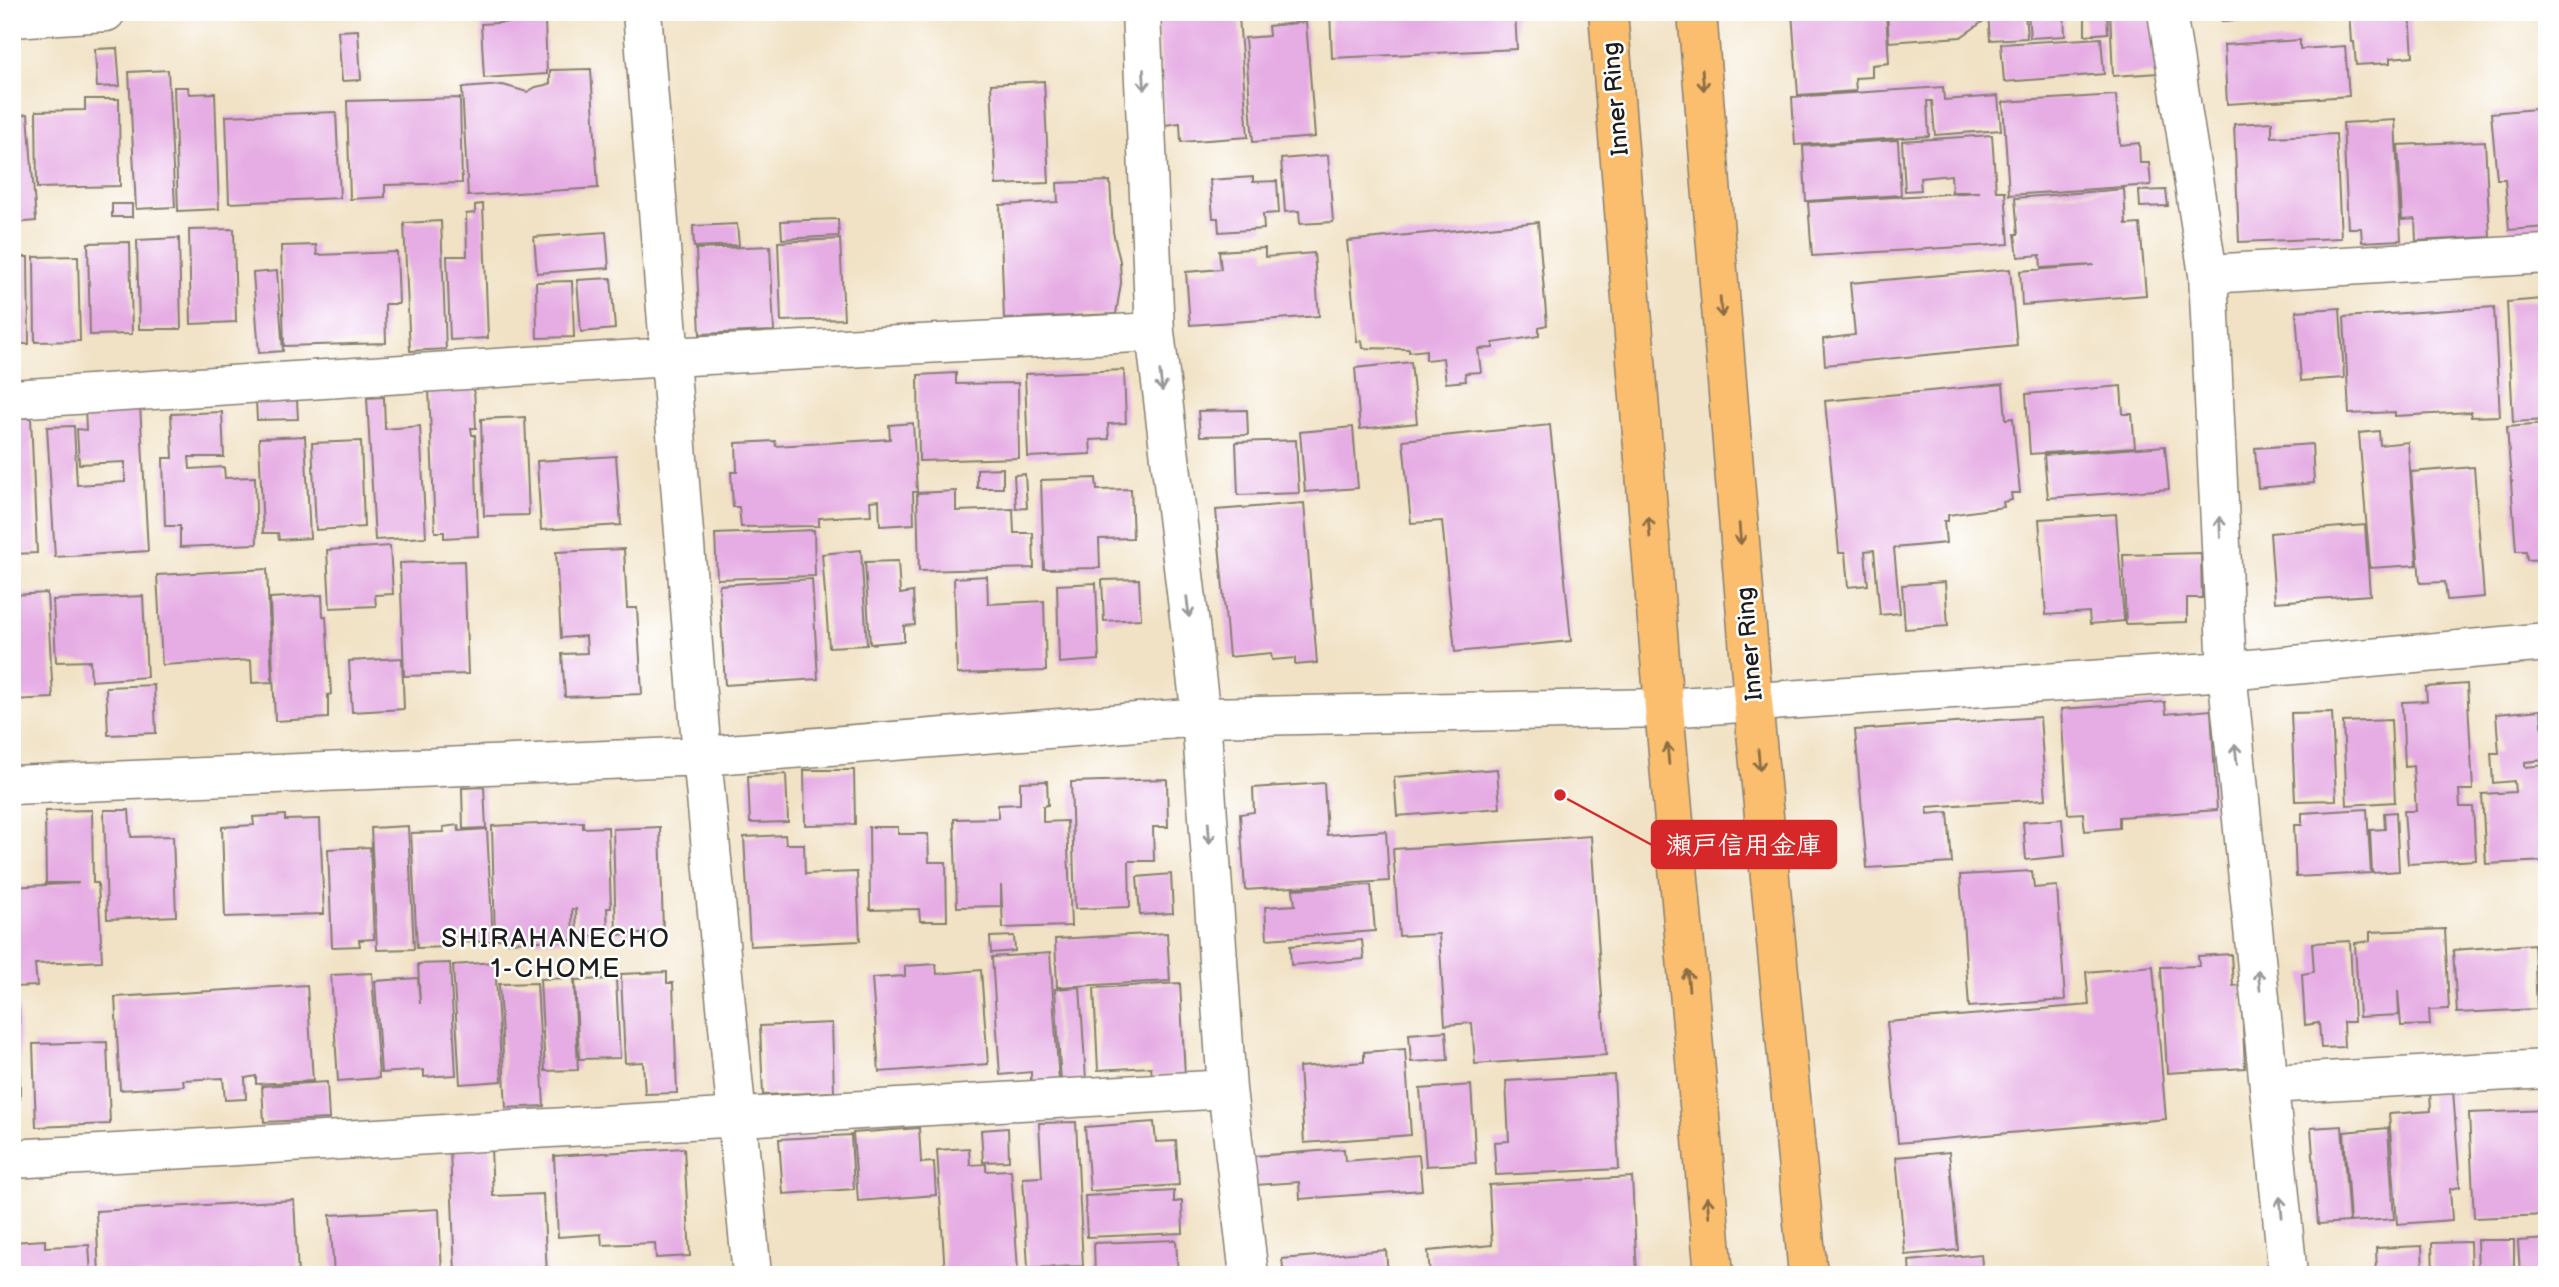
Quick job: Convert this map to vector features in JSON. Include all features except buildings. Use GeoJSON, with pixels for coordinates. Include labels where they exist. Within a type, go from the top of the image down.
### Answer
{"type":"FeatureCollection","features":[{"type":"Feature","properties":{"kind":"main road","name":"Inner Ring"},"geometry":{"type":"LineString","coordinates":[[1608,12],[1664,708],[1714,1275]]}},
{"type":"Feature","properties":{"kind":"main road","name":"Inner Ring"},"geometry":{"type":"LineString","coordinates":[[1697,12],[1754,701],[1808,1275]]}},
{"type":"Feature","properties":{"kind":"street"},"geometry":{"type":"LineString","coordinates":[[12,18],[107,12]]}},
{"type":"Feature","properties":{"kind":"street"},"geometry":{"type":"LineString","coordinates":[[642,12],[702,756],[752,1275]]}},
{"type":"Feature","properties":{"kind":"street"},"geometry":{"type":"LineString","coordinates":[[1140,12],[1155,332],[1201,717],[1227,1089],[1248,1275]]}},
{"type":"Feature","properties":{"kind":"street"},"geometry":{"type":"LineString","coordinates":[[2167,12],[2208,274],[2227,671],[2288,1275]]}},
{"type":"Feature","properties":{"kind":"street"},"geometry":{"type":"LineString","coordinates":[[2208,274],[2547,254]]}},
{"type":"Feature","properties":{"kind":"street"},"geometry":{"type":"LineString","coordinates":[[12,399],[669,357],[1155,332]]}},
{"type":"Feature","properties":{"kind":"street"},"geometry":{"type":"LineString","coordinates":[[12,785],[702,756],[1201,717],[1664,708],[2227,671],[2547,642]]}},
{"type":"Feature","properties":{"kind":"street"},"geometry":{"type":"LineString","coordinates":[[2269,1084],[2547,1069]]}},
{"type":"Feature","properties":{"kind":"street"},"geometry":{"type":"LineString","coordinates":[[12,1159],[1227,1089]]}},
{"type":"Feature","properties":{"kind":"place","name":"瀬戸信用金庫"},"geometry":{"type":"Point","coordinates":[1560,795]}},
{"type":"Feature","properties":{"kind":"district","name":"SHIRAHANECHO 1-CHOME"},"geometry":{"type":"Point","coordinates":[556,953]}}]}
